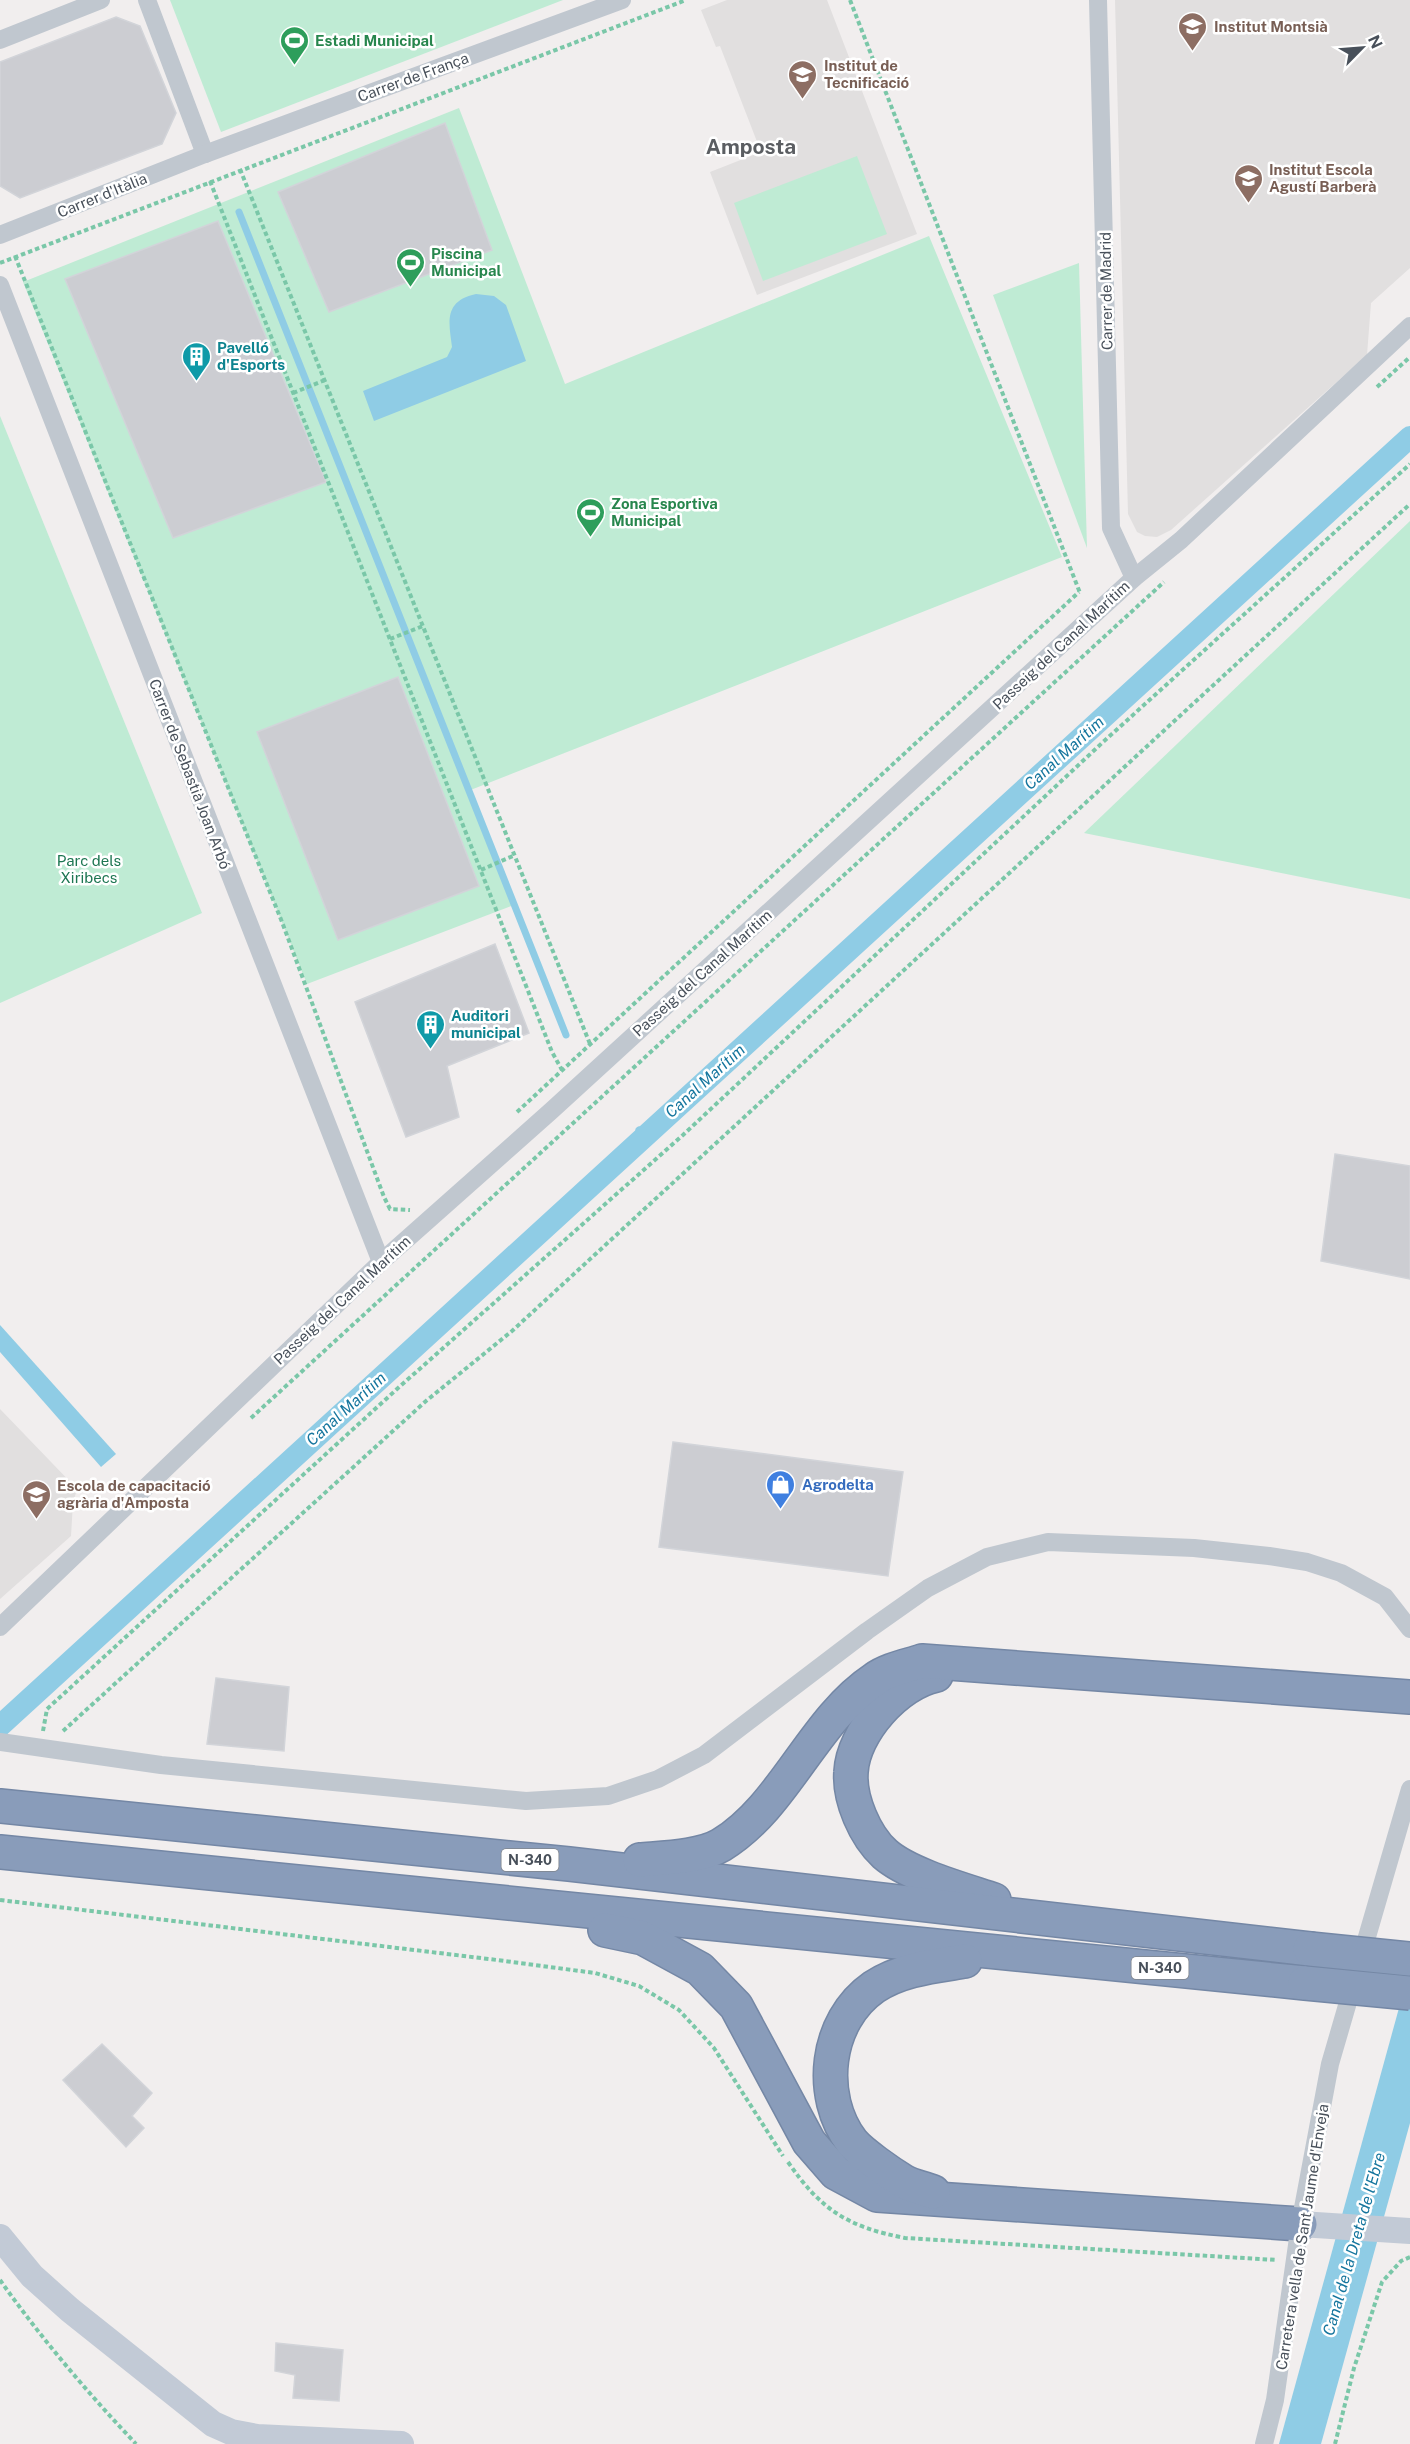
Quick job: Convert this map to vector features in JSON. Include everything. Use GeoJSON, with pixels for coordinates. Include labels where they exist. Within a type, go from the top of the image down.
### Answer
{"type":"FeatureCollection","features":[{"type":"Feature","properties":{"kind":"highway"},"geometry":{"type":"LineString","coordinates":[[569,1864],[672,1857],[719,1847],[750,1824],[833,1716],[876,1678],[922,1661],[1410,1696]]}},
{"type":"Feature","properties":{"kind":"highway"},"geometry":{"type":"LineString","coordinates":[[981,1666],[924,1677],[890,1698],[864,1731],[850,1771],[855,1810],[885,1854],[930,1879],[1059,1922]]}},
{"type":"Feature","properties":{"kind":"highway","name":"N-340"},"geometry":{"type":"LineString","coordinates":[[0,1806],[569,1864],[1059,1922],[1410,1959]]}},
{"type":"Feature","properties":{"kind":"highway","name":"N-340"},"geometry":{"type":"LineString","coordinates":[[0,1852],[1410,1993]]}},
{"type":"Feature","properties":{"kind":"highway"},"geometry":{"type":"LineString","coordinates":[[456,1899],[643,1938],[700,1969],[736,2006],[809,2142],[836,2173],[878,2195],[1310,2224]]}},
{"type":"Feature","properties":{"kind":"highway"},"geometry":{"type":"LineString","coordinates":[[957,2200],[904,2182],[852,2142],[831,2099],[829,2065],[843,2020],[873,1988],[913,1969],[1015,1954]]}},
{"type":"Feature","properties":{"kind":"street"},"geometry":{"type":"LineString","coordinates":[[0,40],[101,0]]}},
{"type":"Feature","properties":{"kind":"street"},"geometry":{"type":"LineString","coordinates":[[147,0],[205,154]]}},
{"type":"Feature","properties":{"kind":"street","name":"Carrer de França"},"geometry":{"type":"LineString","coordinates":[[205,154],[622,0]]}},
{"type":"Feature","properties":{"kind":"street","name":"Carrer de Madrid"},"geometry":{"type":"LineString","coordinates":[[1098,0],[1111,528],[1134,578]]}},
{"type":"Feature","properties":{"kind":"street","name":"Carrer d'Itàlia"},"geometry":{"type":"LineString","coordinates":[[0,235],[205,154]]}},
{"type":"Feature","properties":{"kind":"street","name":"Carrer de Sebastià Joan Arbó"},"geometry":{"type":"LineString","coordinates":[[0,285],[381,1262]]}},
{"type":"Feature","properties":{"kind":"street","name":"Passeig del Canal Marítim"},"geometry":{"type":"LineString","coordinates":[[0,1627],[381,1262],[560,1103],[1134,578],[1181,540],[1410,326]]}},
{"type":"Feature","properties":{"kind":"street"},"geometry":{"type":"LineString","coordinates":[[0,1742],[39,1746],[160,1766],[526,1802],[608,1796],[658,1779],[704,1755],[867,1631],[928,1588],[987,1557],[1048,1542],[1194,1548],[1307,1562],[1341,1573],[1385,1597],[1410,1629]]}},
{"type":"Feature","properties":{"kind":"street","name":"Carretera vella de Sant Jaume d'Enveja"},"geometry":{"type":"LineString","coordinates":[[1264,2444],[1275,2400],[1295,2261],[1310,2224],[1330,2064],[1410,1789]]}},
{"type":"Feature","properties":{"kind":"street"},"geometry":{"type":"LineString","coordinates":[[1310,2224],[1408,2231]]}},
{"type":"Feature","properties":{"kind":"street"},"geometry":{"type":"LineString","coordinates":[[0,2237],[32,2276],[70,2310],[240,2444]]}},
{"type":"Feature","properties":{"kind":"street"},"geometry":{"type":"LineString","coordinates":[[213,2424],[231,2432],[258,2437],[401,2444]]}},
{"type":"Feature","properties":{"kind":"path"},"geometry":{"type":"LineString","coordinates":[[0,262],[686,0]]}},
{"type":"Feature","properties":{"kind":"path"},"geometry":{"type":"LineString","coordinates":[[850,0],[1079,592],[1113,629]]}},
{"type":"Feature","properties":{"kind":"path"},"geometry":{"type":"LineString","coordinates":[[240,169],[590,1044]]}},
{"type":"Feature","properties":{"kind":"path"},"geometry":{"type":"LineString","coordinates":[[210,181],[552,1052],[562,1070]]}},
{"type":"Feature","properties":{"kind":"path"},"geometry":{"type":"LineString","coordinates":[[15,256],[282,922],[384,1197],[390,1209],[411,1210]]}},
{"type":"Feature","properties":{"kind":"path"},"geometry":{"type":"LineString","coordinates":[[1375,389],[1410,357]]}},
{"type":"Feature","properties":{"kind":"path"},"geometry":{"type":"LineString","coordinates":[[293,393],[325,380]]}},
{"type":"Feature","properties":{"kind":"path"},"geometry":{"type":"LineString","coordinates":[[39,1746],[47,1708],[388,1397],[683,1135],[1102,743],[1410,464]]}},
{"type":"Feature","properties":{"kind":"path"},"geometry":{"type":"LineString","coordinates":[[39,1746],[69,1727],[426,1401],[512,1331],[1410,504]]}},
{"type":"Feature","properties":{"kind":"path"},"geometry":{"type":"LineString","coordinates":[[246,1422],[1165,581]]}},
{"type":"Feature","properties":{"kind":"path"},"geometry":{"type":"LineString","coordinates":[[512,1117],[1079,592]]}},
{"type":"Feature","properties":{"kind":"path"},"geometry":{"type":"LineString","coordinates":[[390,639],[423,626]]}},
{"type":"Feature","properties":{"kind":"path"},"geometry":{"type":"LineString","coordinates":[[481,870],[515,855]]}},
{"type":"Feature","properties":{"kind":"path"},"geometry":{"type":"LineString","coordinates":[[0,1900],[485,1958],[606,1976],[639,1986],[679,2010],[714,2048],[803,2184],[838,2216],[871,2231],[905,2238],[1295,2261]]}},
{"type":"Feature","properties":{"kind":"path"},"geometry":{"type":"LineString","coordinates":[[1335,2444],[1354,2368],[1382,2282],[1401,2260],[1410,2257]]}},
{"type":"Feature","properties":{"kind":"path"},"geometry":{"type":"LineString","coordinates":[[0,2280],[32,2324],[136,2444]]}},
{"type":"Feature","properties":{"kind":"shaded area","name":"Institut de Tecnificació"},"geometry":{"type":"Polygon","coordinates":[[[727,0],[827,0],[917,234],[757,295],[710,172],[761,152],[720,46],[716,47],[701,10],[727,0]]]}},
{"type":"Feature","properties":{"kind":"shaded area","name":"Institut Escola Agustí Barberà"},"geometry":{"type":"Polygon","coordinates":[[[1115,0],[1410,0],[1410,268],[1371,303],[1367,355],[1171,530],[1157,537],[1145,536],[1137,532],[1128,514],[1115,0]]]}},
{"type":"Feature","properties":{"kind":"shaded area","name":"Escola de capacitació agrària d'Amposta"},"geometry":{"type":"Polygon","coordinates":[[[0,1409],[77,1489],[73,1503],[71,1536],[0,1599],[0,1409]]]}},
{"type":"Feature","properties":{"kind":"green space","name":"Estadi Municipal"},"geometry":{"type":"Polygon","coordinates":[[[170,0],[563,0],[221,132],[170,0]]]}},
{"type":"Feature","properties":{"kind":"green space","name":"Zona Esportiva Municipal"},"geometry":{"type":"Polygon","coordinates":[[[459,108],[565,384],[929,236],[1062,557],[468,791],[514,905],[307,984],[23,282],[459,108]]]}},
{"type":"Feature","properties":{"kind":"green space"},"geometry":{"type":"Polygon","coordinates":[[[857,156],[887,234],[763,281],[734,203],[857,156]]]}},
{"type":"Feature","properties":{"kind":"green space"},"geometry":{"type":"Polygon","coordinates":[[[1079,263],[1087,548],[993,295],[1079,263]]]}},
{"type":"Feature","properties":{"kind":"green space","name":"Parc dels Xiribecs"},"geometry":{"type":"Polygon","coordinates":[[[0,416],[202,913],[0,1003],[0,416]]]}},
{"type":"Feature","properties":{"kind":"green space"},"geometry":{"type":"Polygon","coordinates":[[[1410,521],[1410,899],[1084,833],[1410,521]]]}},
{"type":"Feature","properties":{"kind":"water"},"geometry":{"type":"Polygon","coordinates":[[[476,294],[494,296],[506,305],[526,361],[374,421],[363,391],[447,357],[452,347],[450,314],[458,302],[476,294]]]}},
{"type":"Feature","properties":{"kind":"water"},"geometry":{"type":"Polygon","coordinates":[[[0,1325],[116,1454],[101,1467],[0,1352],[0,1325]]]}},
{"type":"Feature","properties":{"kind":"water","name":"Canal de la Dreta de l'Ebre"},"geometry":{"type":"Polygon","coordinates":[[[1410,1968],[1410,2123],[1321,2444],[1279,2444],[1410,1968]]]}},
{"type":"Feature","properties":{"kind":"building"},"geometry":{"type":"Polygon","coordinates":[[[116,17],[140,26],[176,113],[162,144],[20,198],[0,186],[0,62],[116,17]]]}},
{"type":"Feature","properties":{"kind":"building"},"geometry":{"type":"Polygon","coordinates":[[[445,123],[492,250],[329,312],[278,192],[445,123]]]}},
{"type":"Feature","properties":{"kind":"building","name":"Pavelló d'Esports"},"geometry":{"type":"Polygon","coordinates":[[[218,221],[326,482],[173,538],[65,279],[218,221]]]}},
{"type":"Feature","properties":{"kind":"building"},"geometry":{"type":"Polygon","coordinates":[[[398,677],[479,886],[338,940],[257,732],[398,677]]]}},
{"type":"Feature","properties":{"kind":"building","name":"Auditori municipal"},"geometry":{"type":"Polygon","coordinates":[[[495,944],[529,1033],[447,1066],[459,1117],[406,1137],[355,1002],[495,944]]]}},
{"type":"Feature","properties":{"kind":"building"},"geometry":{"type":"Polygon","coordinates":[[[1335,1154],[1410,1166],[1410,1279],[1321,1261],[1335,1154]]]}},
{"type":"Feature","properties":{"kind":"building","name":"Agrodelta"},"geometry":{"type":"Polygon","coordinates":[[[673,1442],[903,1472],[888,1576],[659,1547],[673,1442]]]}},
{"type":"Feature","properties":{"kind":"building"},"geometry":{"type":"Polygon","coordinates":[[[216,1678],[289,1687],[284,1751],[207,1744],[216,1678]]]}},
{"type":"Feature","properties":{"kind":"building"},"geometry":{"type":"Polygon","coordinates":[[[102,2044],[152,2093],[132,2116],[144,2128],[126,2147],[63,2080],[102,2044]]]}},
{"type":"Feature","properties":{"kind":"building"},"geometry":{"type":"Polygon","coordinates":[[[276,2343],[343,2350],[339,2401],[293,2398],[295,2375],[275,2371],[276,2343]]]}},
{"type":"Feature","properties":{"kind":"waterway"},"geometry":{"type":"LineString","coordinates":[[239,212],[566,1035]]}},
{"type":"Feature","properties":{"kind":"waterway","name":"Canal Marítim"},"geometry":{"type":"LineString","coordinates":[[0,1726],[1410,437]]}},
{"type":"Feature","properties":{"kind":"waterway","name":"Canal Marítim"},"geometry":{"type":"LineString","coordinates":[[639,1130],[645,1138]]}},
{"type":"Feature","properties":{"kind":"place","name":"Institut Montsià"},"geometry":{"type":"Point","coordinates":[1193,52]}},
{"type":"Feature","properties":{"kind":"place","name":"Estadi Municipal"},"geometry":{"type":"Point","coordinates":[294,66]}},
{"type":"Feature","properties":{"kind":"place","name":"Institut de Tecnificació"},"geometry":{"type":"Point","coordinates":[803,100]}},
{"type":"Feature","properties":{"kind":"place","name":"Institut Escola Agustí Barberà"},"geometry":{"type":"Point","coordinates":[1248,204]}},
{"type":"Feature","properties":{"kind":"place","name":"Piscina Municipal"},"geometry":{"type":"Point","coordinates":[410,288]}},
{"type":"Feature","properties":{"kind":"place","name":"Pavelló d'Esports"},"geometry":{"type":"Point","coordinates":[196,382]}},
{"type":"Feature","properties":{"kind":"place","name":"Zona Esportiva Municipal"},"geometry":{"type":"Point","coordinates":[590,538]}},
{"type":"Feature","properties":{"kind":"place","name":"Auditori municipal"},"geometry":{"type":"Point","coordinates":[430,1050]}},
{"type":"Feature","properties":{"kind":"place","name":"Agrodelta"},"geometry":{"type":"Point","coordinates":[781,1510]}},
{"type":"Feature","properties":{"kind":"place","name":"Escola de capacitació agrària d'Amposta"},"geometry":{"type":"Point","coordinates":[36,1520]}},
{"type":"Feature","properties":{"kind":"district","name":"Amposta"},"geometry":{"type":"Point","coordinates":[751,146]}}]}
